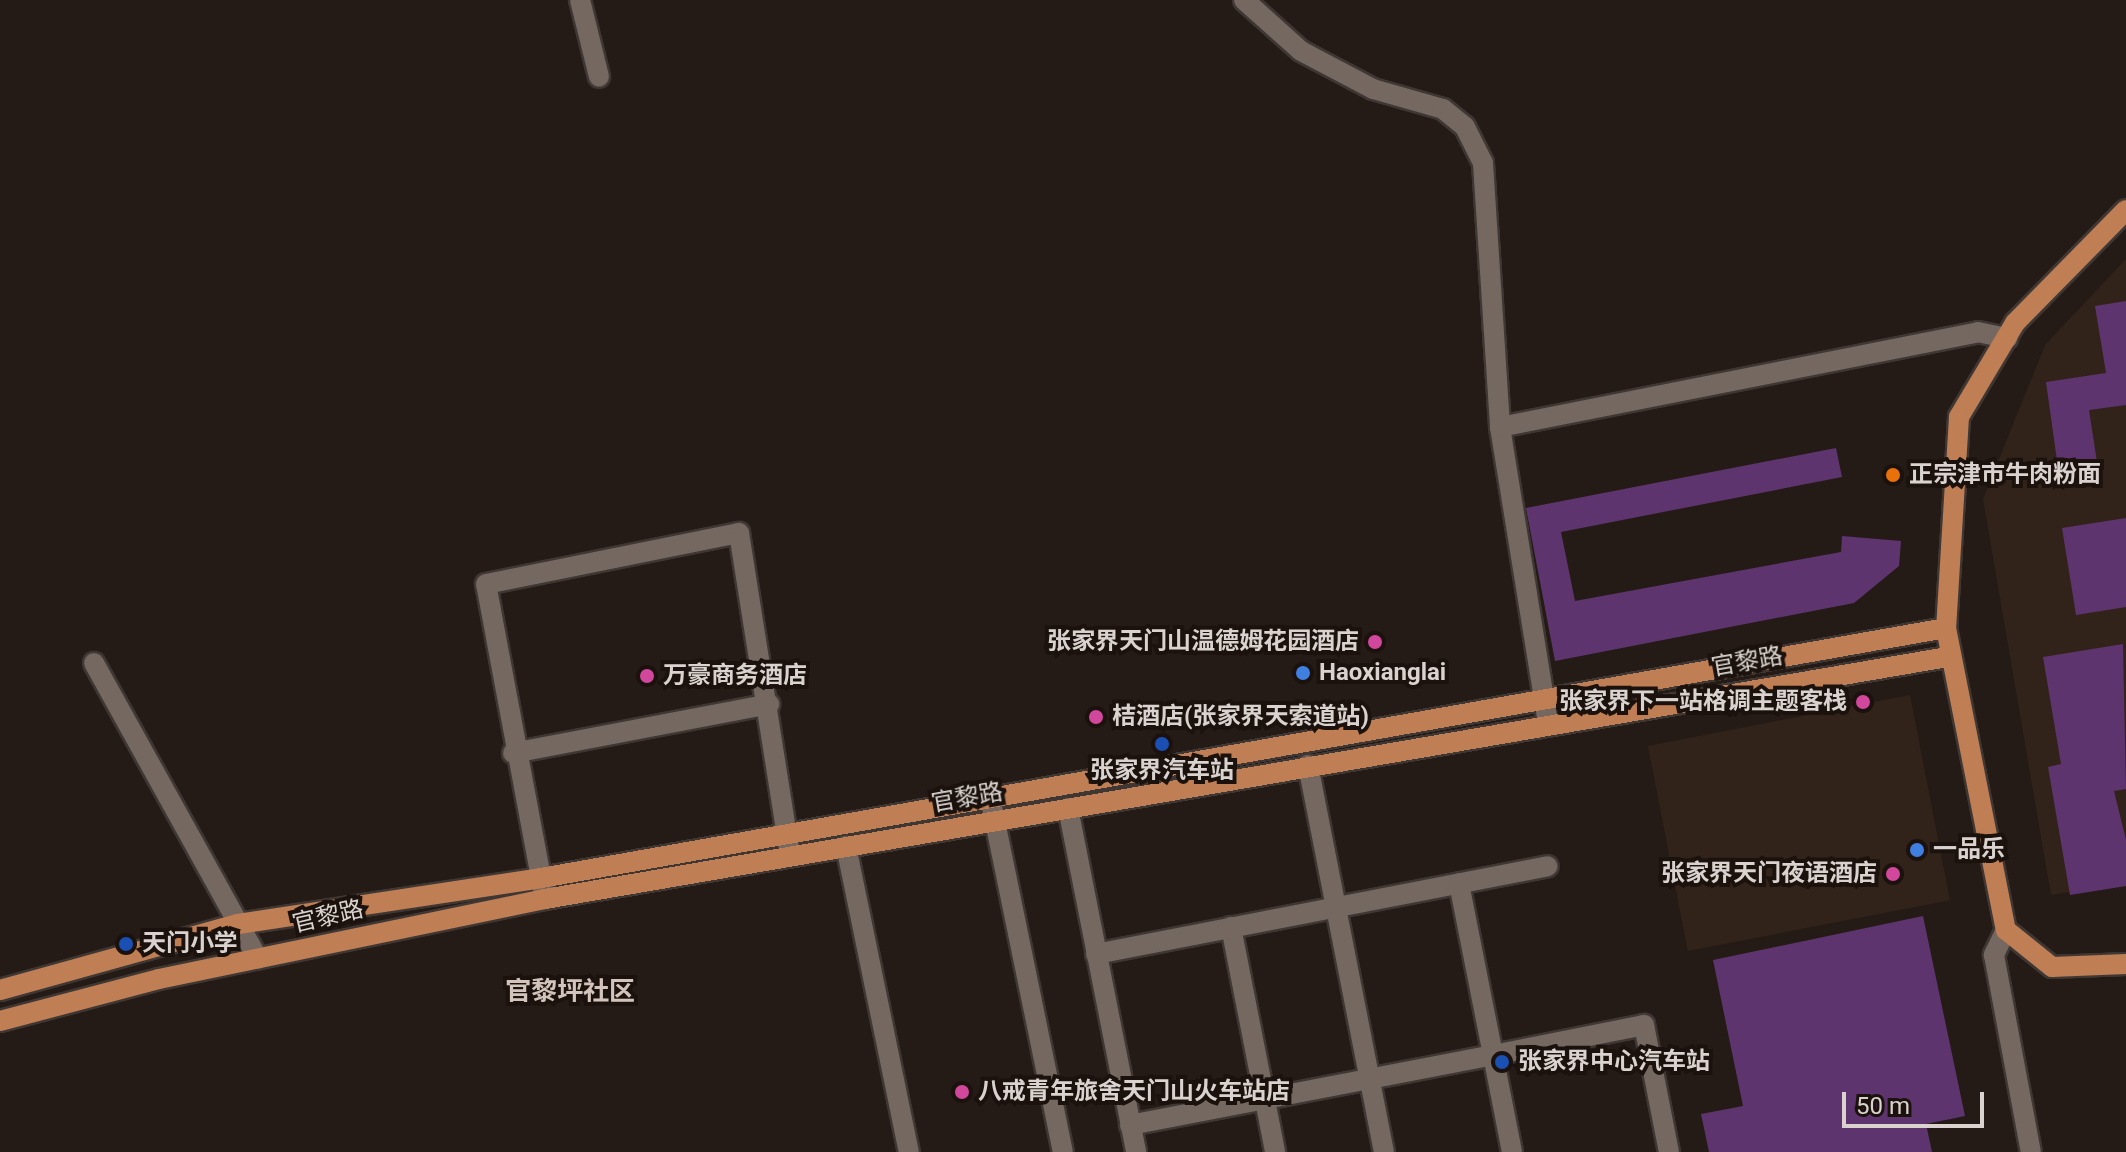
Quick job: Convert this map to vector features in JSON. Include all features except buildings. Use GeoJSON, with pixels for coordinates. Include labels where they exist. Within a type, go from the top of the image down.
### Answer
{"type":"FeatureCollection","features":[{"type":"Feature","properties":{"kind":"main road"},"geometry":{"type":"LineString","coordinates":[[2126,210],[2007,338],[1959,417],[1946,628],[1948,657],[2006,930],[2052,967],[2126,964]]}},
{"type":"Feature","properties":{"kind":"main road","name":"官黎路"},"geometry":{"type":"LineString","coordinates":[[0,990],[238,924],[541,878],[1946,628]]}},
{"type":"Feature","properties":{"kind":"main road","name":"官黎路"},"geometry":{"type":"LineString","coordinates":[[0,1021],[258,959],[545,899],[1548,722],[1948,657]]}},
{"type":"Feature","properties":{"kind":"street"},"geometry":{"type":"LineString","coordinates":[[580,0],[599,77]]}},
{"type":"Feature","properties":{"kind":"street"},"geometry":{"type":"LineString","coordinates":[[1244,0],[1301,51],[1373,89],[1443,109],[1465,127],[1483,163],[1500,427],[1548,722]]}},
{"type":"Feature","properties":{"kind":"street"},"geometry":{"type":"LineString","coordinates":[[1500,427],[1978,332],[2007,338]]}},
{"type":"Feature","properties":{"kind":"street"},"geometry":{"type":"LineString","coordinates":[[545,899],[513,753],[486,584],[739,533],[769,704],[790,856]]}},
{"type":"Feature","properties":{"kind":"street"},"geometry":{"type":"LineString","coordinates":[[94,663],[258,959]]}},
{"type":"Feature","properties":{"kind":"street"},"geometry":{"type":"LineString","coordinates":[[513,753],[769,704]]}},
{"type":"Feature","properties":{"kind":"street"},"geometry":{"type":"LineString","coordinates":[[1308,765],[1384,1152]]}},
{"type":"Feature","properties":{"kind":"street"},"geometry":{"type":"LineString","coordinates":[[990,797],[1063,1152]]}},
{"type":"Feature","properties":{"kind":"street"},"geometry":{"type":"LineString","coordinates":[[1068,808],[1136,1152]]}},
{"type":"Feature","properties":{"kind":"street"},"geometry":{"type":"LineString","coordinates":[[846,846],[909,1152]]}},
{"type":"Feature","properties":{"kind":"street"},"geometry":{"type":"LineString","coordinates":[[1096,954],[1547,866]]}},
{"type":"Feature","properties":{"kind":"street"},"geometry":{"type":"LineString","coordinates":[[1459,883],[1512,1152]]}},
{"type":"Feature","properties":{"kind":"street"},"geometry":{"type":"LineString","coordinates":[[1231,927],[1275,1152]]}},
{"type":"Feature","properties":{"kind":"street"},"geometry":{"type":"LineString","coordinates":[[2006,930],[1994,955],[2031,1152]]}},
{"type":"Feature","properties":{"kind":"street"},"geometry":{"type":"LineString","coordinates":[[1130,1125],[1644,1025],[1669,1152]]}},
{"type":"Feature","properties":{"kind":"shaded area"},"geometry":{"type":"Polygon","coordinates":[[[2126,259],[2126,883],[2051,895],[1983,499],[2045,345],[2126,259]]]}},
{"type":"Feature","properties":{"kind":"shaded area"},"geometry":{"type":"Polygon","coordinates":[[[1910,695],[1950,900],[1688,951],[1648,746],[1910,695]]]}},
{"type":"Feature","properties":{"kind":"place","name":"正宗津市牛肉粉面"},"geometry":{"type":"Point","coordinates":[1893,475]}},
{"type":"Feature","properties":{"kind":"place","name":"张家界天门山温德姆花园酒店"},"geometry":{"type":"Point","coordinates":[1375,642]}},
{"type":"Feature","properties":{"kind":"place","name":"Haoxianglai"},"geometry":{"type":"Point","coordinates":[1303,673]}},
{"type":"Feature","properties":{"kind":"place","name":"万豪商务酒店"},"geometry":{"type":"Point","coordinates":[647,676]}},
{"type":"Feature","properties":{"kind":"place","name":"张家界下一站格调主题客栈"},"geometry":{"type":"Point","coordinates":[1863,702]}},
{"type":"Feature","properties":{"kind":"place","name":"桔酒店(张家界天索道站)"},"geometry":{"type":"Point","coordinates":[1096,717]}},
{"type":"Feature","properties":{"kind":"place","name":"张家界汽车站"},"geometry":{"type":"Point","coordinates":[1162,744]}},
{"type":"Feature","properties":{"kind":"place","name":"一品乐"},"geometry":{"type":"Point","coordinates":[1917,850]}},
{"type":"Feature","properties":{"kind":"place","name":"张家界天门夜语酒店"},"geometry":{"type":"Point","coordinates":[1893,874]}},
{"type":"Feature","properties":{"kind":"place","name":"天门小学"},"geometry":{"type":"Point","coordinates":[126,944]}},
{"type":"Feature","properties":{"kind":"place","name":"张家界中心汽车站"},"geometry":{"type":"Point","coordinates":[1502,1062]}},
{"type":"Feature","properties":{"kind":"place","name":"八戒青年旅舍天门山火车站店"},"geometry":{"type":"Point","coordinates":[962,1092]}},
{"type":"Feature","properties":{"kind":"district","name":"官黎坪社区"},"geometry":{"type":"Point","coordinates":[570,992]}}]}
